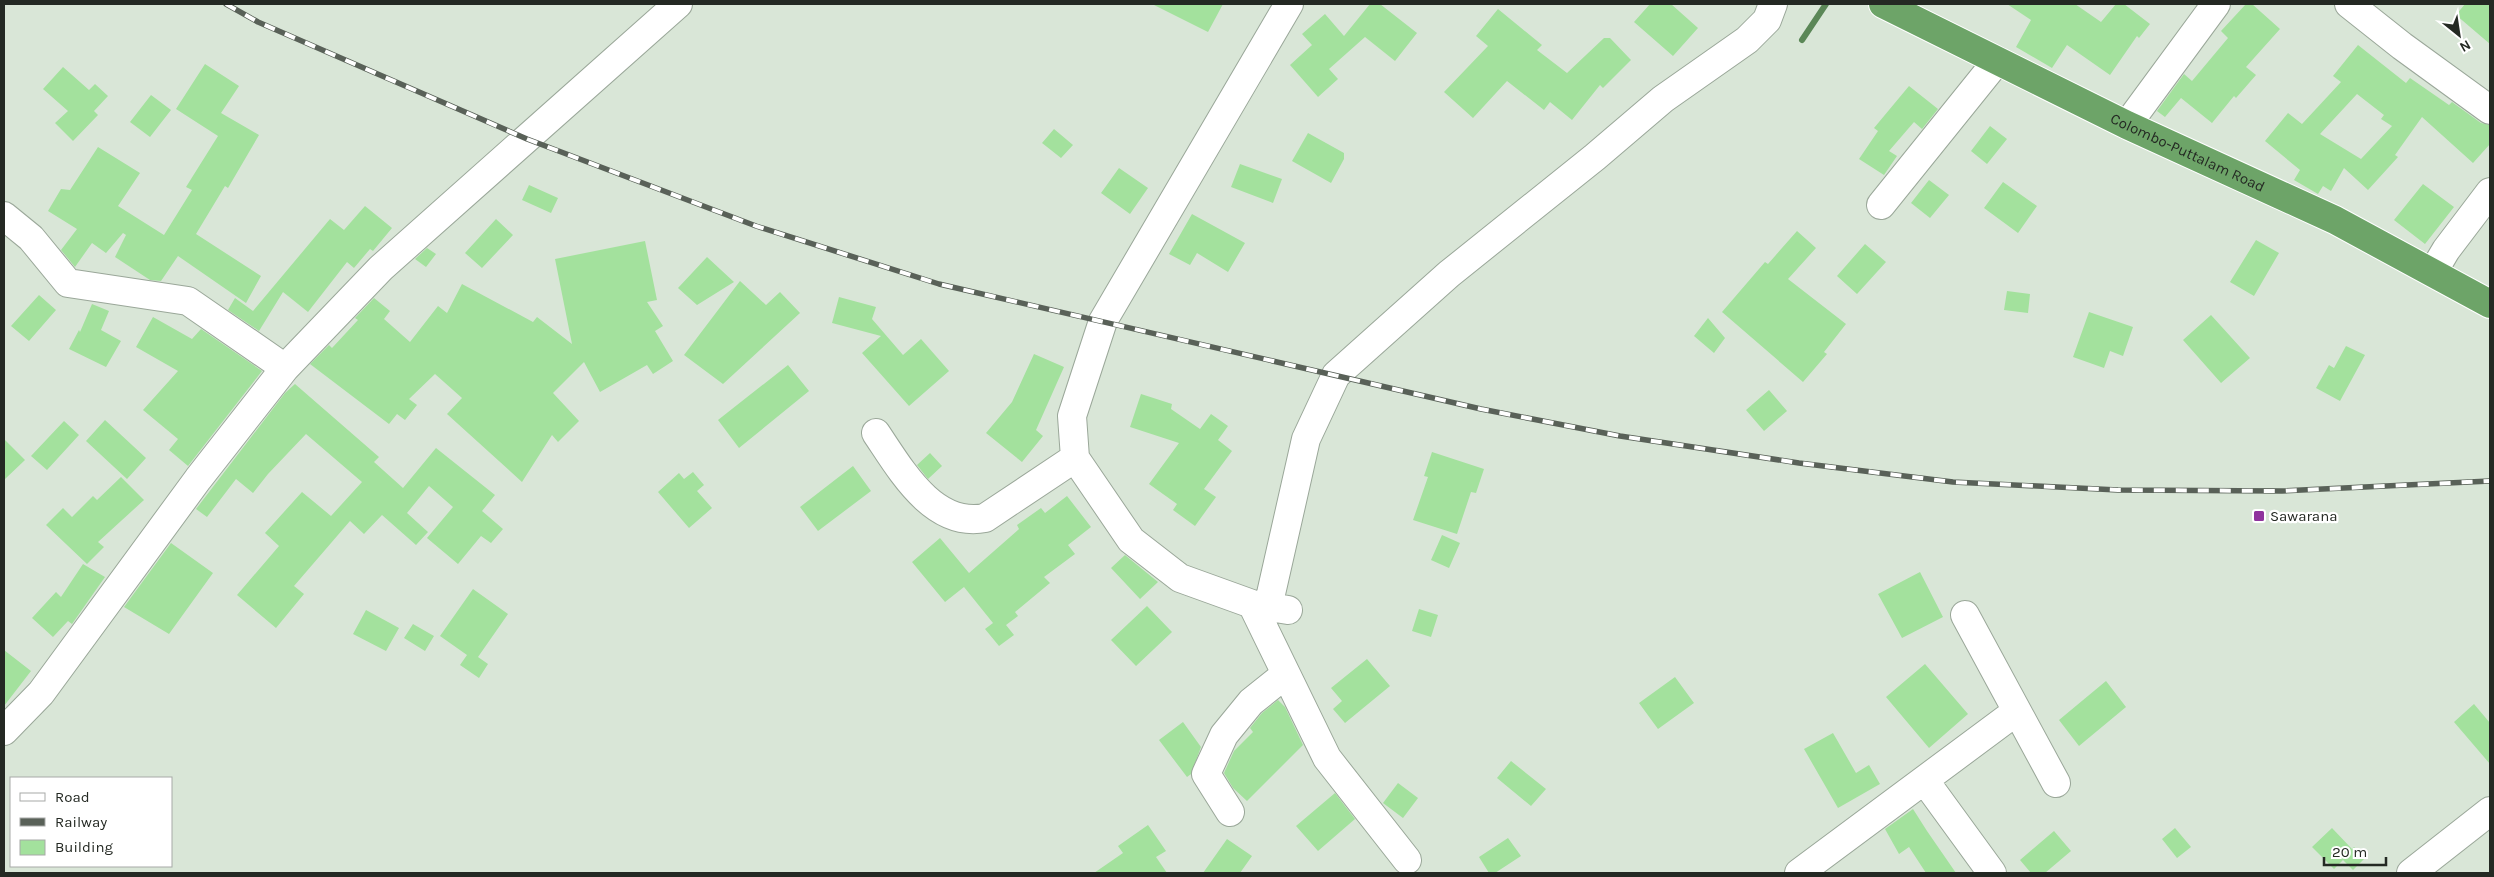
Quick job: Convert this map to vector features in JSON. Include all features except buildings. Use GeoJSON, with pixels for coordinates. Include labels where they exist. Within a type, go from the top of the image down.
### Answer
{"type":"FeatureCollection","features":[{"type":"Feature","properties":{"kind":"highway","name":"Colombo-Puttalam Road"},"geometry":{"type":"LineString","coordinates":[[1883,4],[2127,125],[2335,220],[2490,304]]}},
{"type":"Feature","properties":{"kind":"street"},"geometry":{"type":"LineString","coordinates":[[4,732],[40,693],[198,479],[285,368],[381,268],[678,4]]}},
{"type":"Feature","properties":{"kind":"street"},"geometry":{"type":"LineString","coordinates":[[1269,607],[1180,578],[1131,540],[1075,458],[1072,416],[1103,322],[1289,4]]}},
{"type":"Feature","properties":{"kind":"street"},"geometry":{"type":"LineString","coordinates":[[1407,860],[1327,758],[1286,674],[1269,607],[1306,439],[1336,375],[1449,274],[1595,157],[1663,99],[1747,40],[1767,20],[1773,4]]}},
{"type":"Feature","properties":{"kind":"street"},"geometry":{"type":"LineString","coordinates":[[2127,125],[2216,4]]}},
{"type":"Feature","properties":{"kind":"street"},"geometry":{"type":"LineString","coordinates":[[2349,4],[2402,46],[2490,110]]}},
{"type":"Feature","properties":{"kind":"street"},"geometry":{"type":"LineString","coordinates":[[1881,206],[1997,60]]}},
{"type":"Feature","properties":{"kind":"street"},"geometry":{"type":"LineString","coordinates":[[2433,272],[2446,250],[2490,192]]}},
{"type":"Feature","properties":{"kind":"street"},"geometry":{"type":"LineString","coordinates":[[4,216],[30,238],[68,283],[188,301],[285,368]]}},
{"type":"Feature","properties":{"kind":"street"},"geometry":{"type":"LineString","coordinates":[[876,433],[898,465],[931,505],[946,514],[973,521],[985,518],[1075,458]]}},
{"type":"Feature","properties":{"kind":"street"},"geometry":{"type":"LineString","coordinates":[[1965,615],[2056,783]]}},
{"type":"Feature","properties":{"kind":"street"},"geometry":{"type":"LineString","coordinates":[[1230,812],[1206,774],[1224,735],[1252,702],[1286,674]]}},
{"type":"Feature","properties":{"kind":"street"},"geometry":{"type":"LineString","coordinates":[[1799,873],[2017,711]]}},
{"type":"Feature","properties":{"kind":"street"},"geometry":{"type":"LineString","coordinates":[[1925,781],[1992,873]]}},
{"type":"Feature","properties":{"kind":"street"},"geometry":{"type":"LineString","coordinates":[[2411,873],[2490,811]]}},
{"type":"Feature","properties":{"kind":"waterway"},"geometry":{"type":"LineString","coordinates":[[1802,40],[1826,4]]}},
{"type":"Feature","properties":{"kind":"railway"},"geometry":{"type":"LineString","coordinates":[[226,4],[258,22],[527,139],[756,226],[939,284],[1481,409],[1620,436],[1799,463],[1953,482],[2118,490],[2282,491],[2490,481]]}},
{"type":"Feature","properties":{"kind":"place","name":"Sawarana"},"geometry":{"type":"Point","coordinates":[2259,516]}}]}
